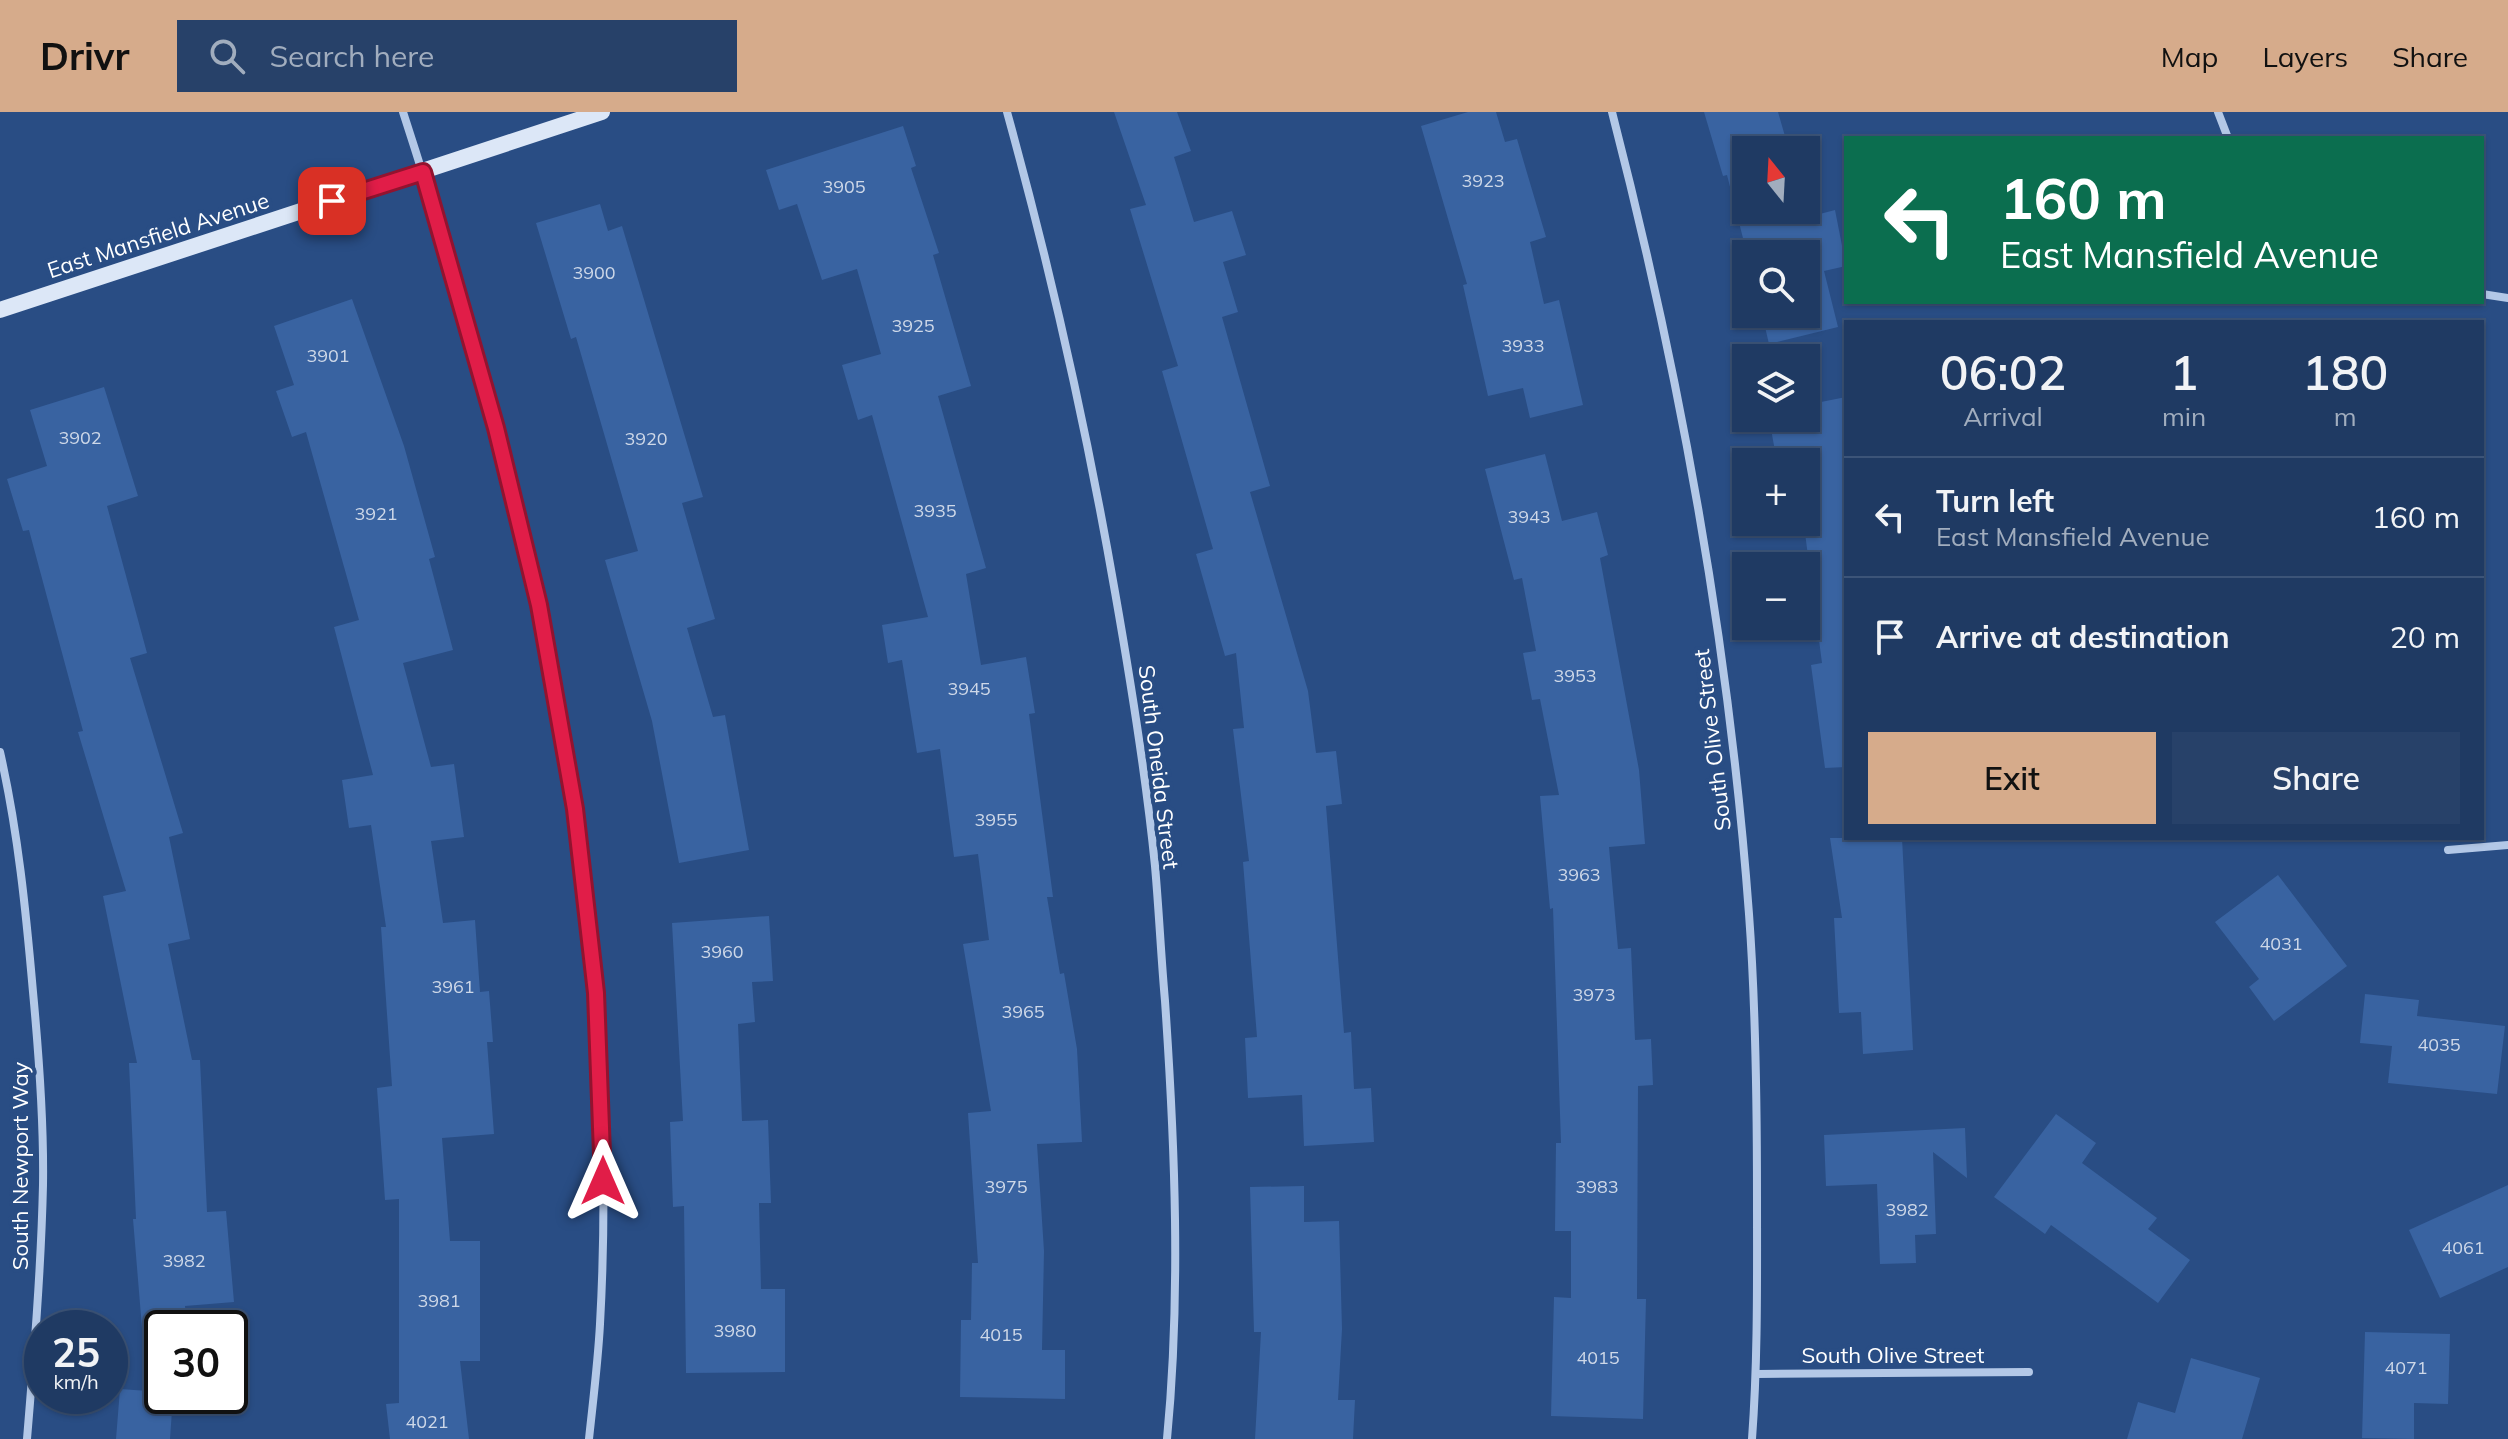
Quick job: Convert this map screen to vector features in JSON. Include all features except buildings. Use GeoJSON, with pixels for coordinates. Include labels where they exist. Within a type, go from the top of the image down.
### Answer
{"type":"FeatureCollection","features":[{"type":"Feature","properties":{"kind":"street"},"geometry":{"type":"LineString","coordinates":[[403,112],[496,428],[539,605],[575,809],[596,993],[603,1152],[600,1325],[589,1439]]}},
{"type":"Feature","properties":{"kind":"street","name":"East Mansfield Avenue"},"geometry":{"type":"LineString","coordinates":[[0,310],[602,112]]}},
{"type":"Feature","properties":{"kind":"street","name":"South Oneida Street"},"geometry":{"type":"LineString","coordinates":[[1007,112],[1058,309],[1092,459],[1133,691],[1155,865],[1177,1235],[1174,1364],[1167,1439]]}},
{"type":"Feature","properties":{"kind":"street","name":"South Olive Street"},"geometry":{"type":"LineString","coordinates":[[1612,112],[1674,370],[1703,532],[1728,709],[1749,914],[1757,1106],[1757,1374],[1752,1439]]}},
{"type":"Feature","properties":{"kind":"street"},"geometry":{"type":"LineString","coordinates":[[2218,112],[2227,136]]}},
{"type":"Feature","properties":{"kind":"street"},"geometry":{"type":"LineString","coordinates":[[2484,294],[2508,298]]}},
{"type":"Feature","properties":{"kind":"street","name":"South Newport Way"},"geometry":{"type":"LineString","coordinates":[[0,752],[9,792],[27,923],[38,1047],[43,1183],[27,1439]]}},
{"type":"Feature","properties":{"kind":"street"},"geometry":{"type":"LineString","coordinates":[[2448,850],[2508,845]]}},
{"type":"Feature","properties":{"kind":"street","name":"South Olive Street"},"geometry":{"type":"LineString","coordinates":[[1757,1374],[2029,1372]]}},
{"type":"Feature","properties":{"kind":"route"},"geometry":{"type":"LineString","coordinates":[[332,201],[423,172],[496,428],[539,605],[575,809],[596,993],[603,1181]]}}]}
